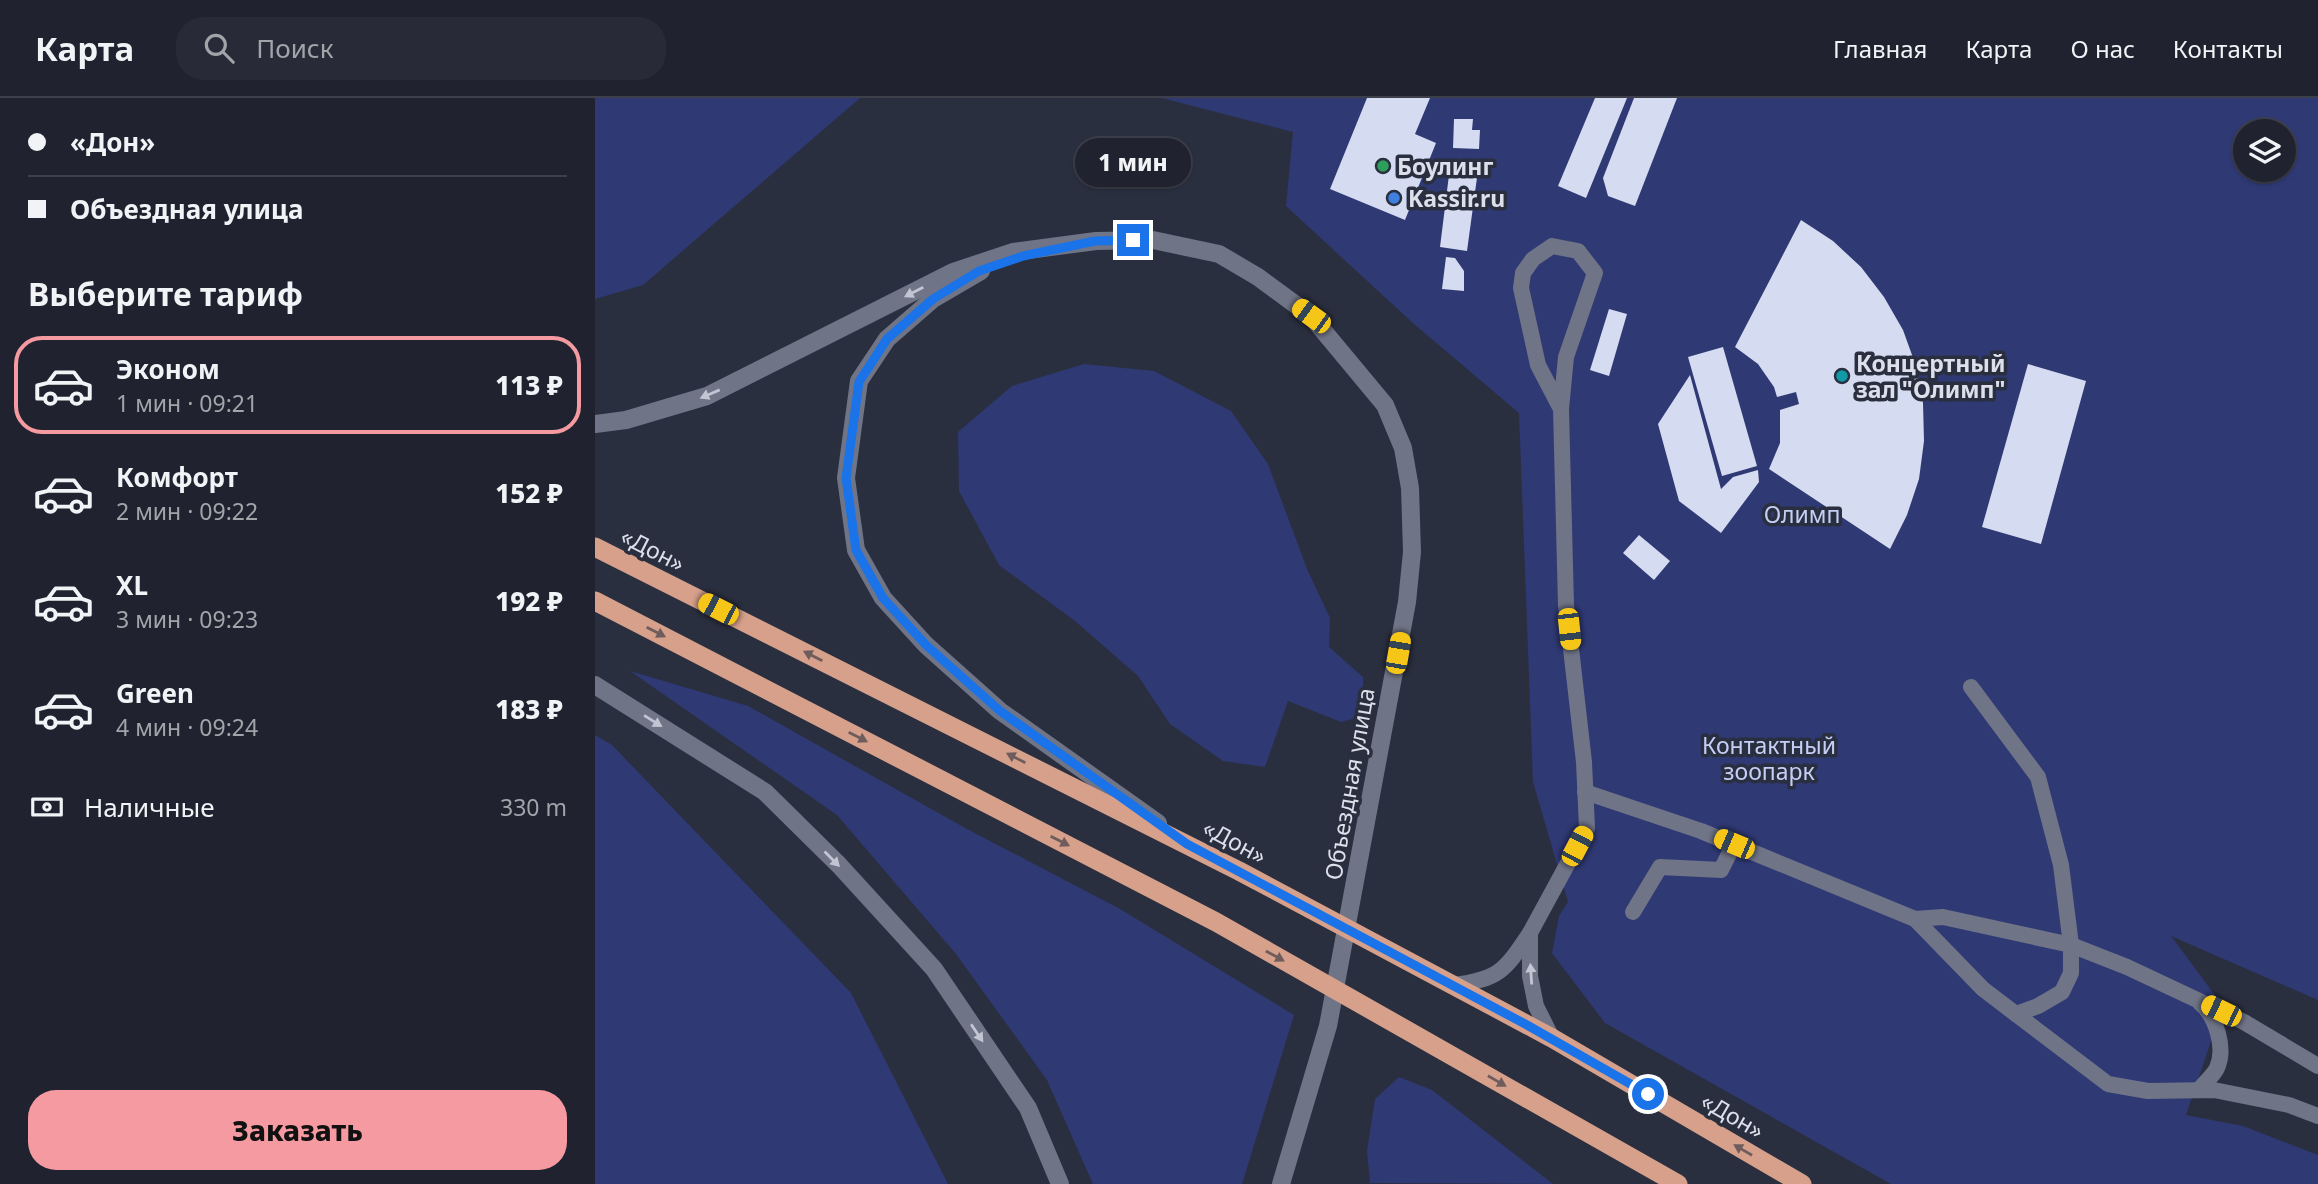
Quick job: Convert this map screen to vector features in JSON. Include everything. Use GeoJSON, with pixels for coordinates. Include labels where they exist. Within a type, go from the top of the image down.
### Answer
{"type":"FeatureCollection","features":[{"type":"Feature","properties":{"kind":"highway","name":"«Дон»"},"geometry":{"type":"LineString","coordinates":[[595,547],[1239,871],[1552,1038],[1802,1184]]}},
{"type":"Feature","properties":{"kind":"highway"},"geometry":{"type":"LineString","coordinates":[[595,601],[1216,922],[1678,1184]]}},
{"type":"Feature","properties":{"kind":"main road","name":"Объездная улица"},"geometry":{"type":"LineString","coordinates":[[1095,241],[1153,240],[1206,251],[1219,254],[1258,276],[1311,316],[1349,360],[1385,405],[1403,448],[1410,488],[1412,552],[1407,602],[1328,1026],[1282,1184]]}},
{"type":"Feature","properties":{"kind":"main road"},"geometry":{"type":"LineString","coordinates":[[595,424],[626,420],[707,396],[953,272],[1013,252],[1095,241]]}},
{"type":"Feature","properties":{"kind":"main road"},"geometry":{"type":"LineString","coordinates":[[1095,241],[1023,256],[979,271],[933,299],[887,339],[859,382],[851,428],[846,478],[856,550],[883,598],[926,645],[1000,711],[1187,844]]}},
{"type":"Feature","properties":{"kind":"main road"},"geometry":{"type":"LineString","coordinates":[[595,685],[765,792],[839,865],[934,969],[1028,1108],[1060,1184]]}},
{"type":"Feature","properties":{"kind":"lane"},"geometry":{"type":"LineString","coordinates":[[1454,985],[1494,976],[1510,962],[1530,933],[1587,828],[1566,605],[1561,409],[1566,357],[1595,273],[1578,251],[1552,247],[1533,259],[1523,273],[1521,288],[1538,365],[1561,409]]}},
{"type":"Feature","properties":{"kind":"lane"},"geometry":{"type":"LineString","coordinates":[[1971,687],[2038,776],[2061,865],[2071,973],[2062,992],[2038,1006],[2016,1014]]}},
{"type":"Feature","properties":{"kind":"lane"},"geometry":{"type":"LineString","coordinates":[[1585,792],[1734,844],[1915,919],[1983,989],[2108,1084],[2148,1091],[2214,1090],[2289,1105],[2318,1116]]}},
{"type":"Feature","properties":{"kind":"lane"},"geometry":{"type":"LineString","coordinates":[[1633,912],[1660,867],[1721,870],[1734,844]]}},
{"type":"Feature","properties":{"kind":"lane"},"geometry":{"type":"LineString","coordinates":[[1915,919],[1944,916],[2070,945],[2127,967],[2244,1022],[2318,1066]]}},
{"type":"Feature","properties":{"kind":"lane"},"geometry":{"type":"LineString","coordinates":[[1530,933],[1530,976],[1536,1006],[1552,1038]]}},
{"type":"Feature","properties":{"kind":"lane"},"geometry":{"type":"LineString","coordinates":[[2197,1000],[2211,1013],[2221,1042],[2218,1067],[2199,1090]]}},
{"type":"Feature","properties":{"kind":"green space"},"geometry":{"type":"Polygon","coordinates":[[[595,98],[860,98],[643,285],[595,299],[595,98]]]}},
{"type":"Feature","properties":{"kind":"green space","name":"Олимп"},"geometry":{"type":"Polygon","coordinates":[[[1162,98],[2318,98],[2318,1000],[2171,936],[2223,1006],[2186,1115],[2243,1126],[2318,1155],[2318,1184],[1891,1184],[1605,1023],[1552,953],[1559,916],[1568,902],[1533,782],[1519,413],[1414,324],[1286,206],[1293,132],[1162,98]]]}},
{"type":"Feature","properties":{"kind":"green space"},"geometry":{"type":"Polygon","coordinates":[[[1084,364],[1154,371],[1231,411],[1268,464],[1307,569],[1330,618],[1329,647],[1363,677],[1363,716],[1341,722],[1288,701],[1265,767],[1223,761],[1170,724],[1138,676],[1075,621],[999,565],[959,491],[958,432],[1012,386],[1084,364]]]}},
{"type":"Feature","properties":{"kind":"green space"},"geometry":{"type":"Polygon","coordinates":[[[630,671],[748,706],[967,829],[1120,909],[1294,1015],[1242,1184],[1093,1184],[1047,1080],[956,954],[837,815],[630,671]]]}},
{"type":"Feature","properties":{"kind":"green space"},"geometry":{"type":"Polygon","coordinates":[[[595,735],[612,745],[851,993],[948,1184],[595,1184],[595,735]]]}},
{"type":"Feature","properties":{"kind":"green space"},"geometry":{"type":"Polygon","coordinates":[[[1399,1077],[1432,1090],[1553,1184],[1370,1183],[1367,1151],[1375,1099],[1399,1077]]]}},
{"type":"Feature","properties":{"kind":"building","name":"Боулинг"},"geometry":{"type":"Polygon","coordinates":[[[1367,98],[1430,98],[1415,134],[1436,143],[1405,220],[1330,189],[1367,98]]]}},
{"type":"Feature","properties":{"kind":"building"},"geometry":{"type":"Polygon","coordinates":[[[1595,98],[1627,98],[1586,198],[1558,186],[1595,98]]]}},
{"type":"Feature","properties":{"kind":"building"},"geometry":{"type":"Polygon","coordinates":[[[1634,98],[1677,98],[1635,206],[1608,196],[1603,178],[1634,98]]]}},
{"type":"Feature","properties":{"kind":"building"},"geometry":{"type":"Polygon","coordinates":[[[1454,119],[1473,119],[1472,130],[1480,130],[1479,149],[1453,148],[1454,119]]]}},
{"type":"Feature","properties":{"kind":"building"},"geometry":{"type":"Polygon","coordinates":[[[1451,159],[1479,163],[1467,251],[1440,247],[1451,159]]]}},
{"type":"Feature","properties":{"kind":"building","name":"Концертный зал \"Олимп\""},"geometry":{"type":"Polygon","coordinates":[[[1801,220],[1833,241],[1861,267],[1884,297],[1903,330],[1916,366],[1923,403],[1924,441],[1919,479],[1907,515],[1890,549],[1769,469],[1780,443],[1780,410],[1799,404],[1796,392],[1777,397],[1774,387],[1758,364],[1735,347],[1801,220]]]}},
{"type":"Feature","properties":{"kind":"building"},"geometry":{"type":"Polygon","coordinates":[[[1446,257],[1455,258],[1464,271],[1464,291],[1442,289],[1446,257]]]}},
{"type":"Feature","properties":{"kind":"building"},"geometry":{"type":"Polygon","coordinates":[[[1609,309],[1627,314],[1609,376],[1590,370],[1609,309]]]}},
{"type":"Feature","properties":{"kind":"building"},"geometry":{"type":"Polygon","coordinates":[[[1723,347],[1757,466],[1722,476],[1688,357],[1723,347]]]}},
{"type":"Feature","properties":{"kind":"building"},"geometry":{"type":"Polygon","coordinates":[[[2028,364],[2086,381],[2041,544],[1982,527],[2028,364]]]}},
{"type":"Feature","properties":{"kind":"building"},"geometry":{"type":"Polygon","coordinates":[[[1690,375],[1721,489],[1733,477],[1758,470],[1759,482],[1721,533],[1679,501],[1658,424],[1690,375]]]}},
{"type":"Feature","properties":{"kind":"building"},"geometry":{"type":"Polygon","coordinates":[[[1639,535],[1670,561],[1654,580],[1623,553],[1639,535]]]}},
{"type":"Feature","properties":{"kind":"place","name":"Боулинг"},"geometry":{"type":"Point","coordinates":[1383,166]}},
{"type":"Feature","properties":{"kind":"place","name":"Kassir.ru"},"geometry":{"type":"Point","coordinates":[1394,198]}},
{"type":"Feature","properties":{"kind":"place","name":"Концертный зал \"Олимп\""},"geometry":{"type":"Point","coordinates":[1842,376]}},
{"type":"Feature","properties":{"kind":"route"},"geometry":{"type":"LineString","coordinates":[[1133,240],[1095,241],[1023,256],[979,271],[933,299],[887,339],[859,382],[846,478],[856,550],[883,598],[926,645],[1000,711],[1187,844],[1552,1038],[1648,1094]]}},
{"type":"Feature","properties":{"kind":"park label","name":"Контактный зоопарк"},"geometry":{"type":"Point","coordinates":[1769,758]}}]}
